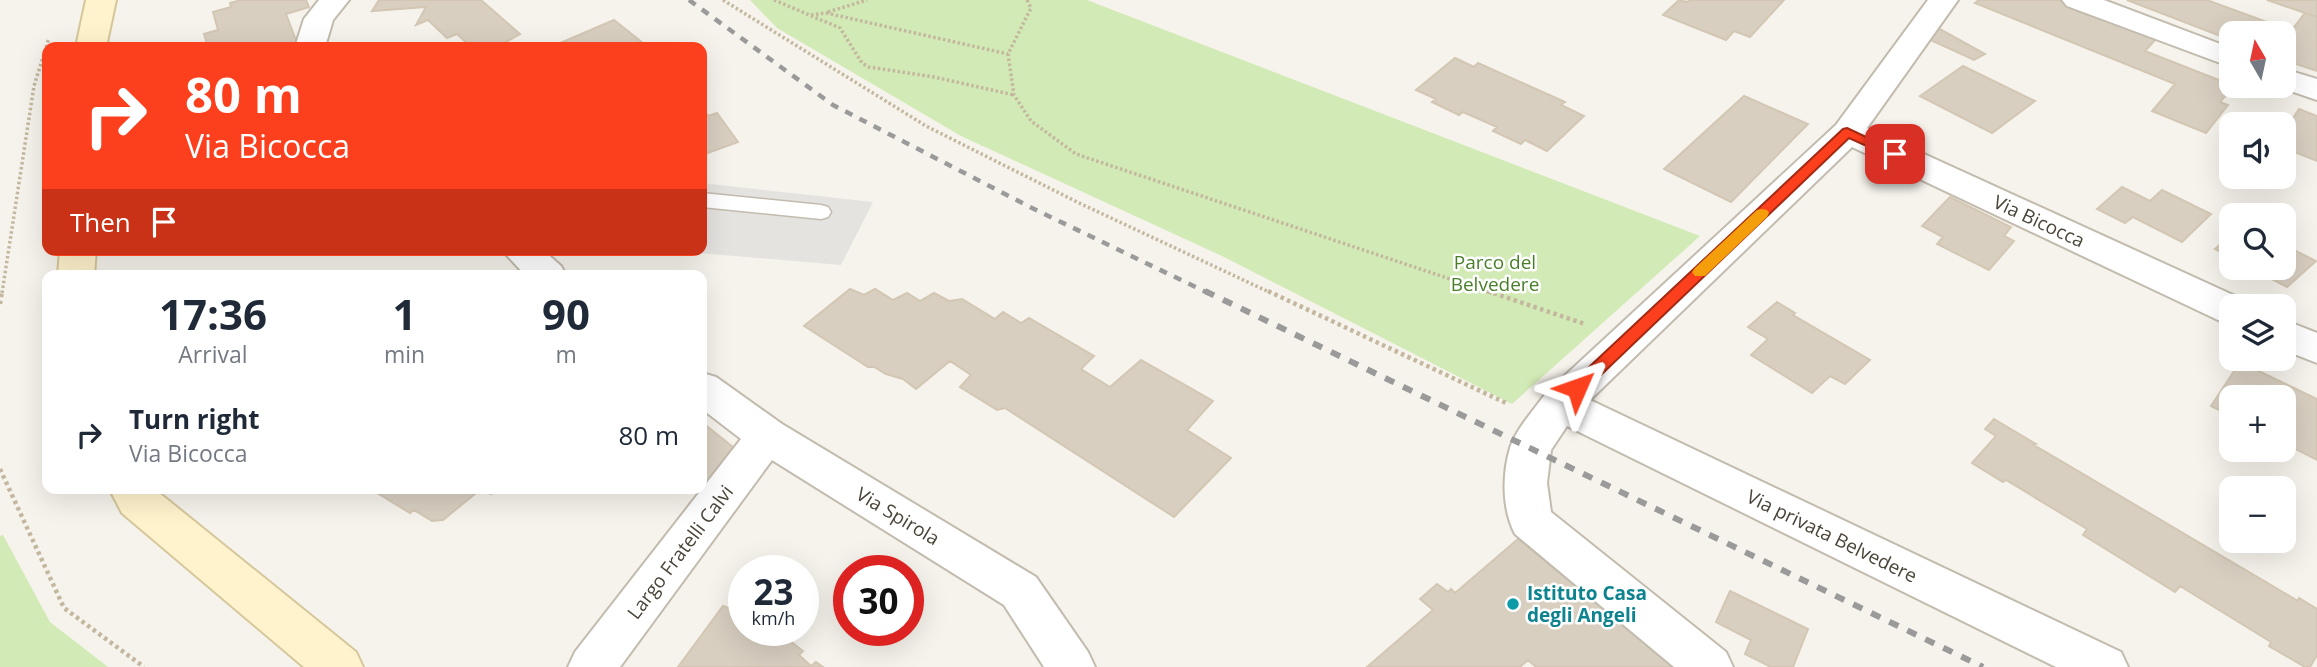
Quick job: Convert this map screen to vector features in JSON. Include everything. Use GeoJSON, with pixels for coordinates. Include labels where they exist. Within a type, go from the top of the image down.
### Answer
{"type":"FeatureCollection","features":[{"type":"Feature","properties":{"kind":"main road"},"geometry":{"type":"LineString","coordinates":[[92,42],[101,0]]}},
{"type":"Feature","properties":{"kind":"main road"},"geometry":{"type":"LineString","coordinates":[[134,494],[194,549],[339,667]]}},
{"type":"Feature","properties":{"kind":"street"},"geometry":{"type":"LineString","coordinates":[[312,42],[319,19],[334,0]]}},
{"type":"Feature","properties":{"kind":"street"},"geometry":{"type":"LineString","coordinates":[[1709,667],[1530,521],[1526,483],[1531,447],[1560,404],[1847,132],[1942,0]]}},
{"type":"Feature","properties":{"kind":"street"},"geometry":{"type":"LineString","coordinates":[[2077,0],[2219,53]]}},
{"type":"Feature","properties":{"kind":"street"},"geometry":{"type":"LineString","coordinates":[[2296,82],[2317,90]]}},
{"type":"Feature","properties":{"kind":"street","name":"Via Bicocca"},"geometry":{"type":"LineString","coordinates":[[1847,132],[2219,304]]}},
{"type":"Feature","properties":{"kind":"street"},"geometry":{"type":"LineString","coordinates":[[527,256],[542,270]]}},
{"type":"Feature","properties":{"kind":"street"},"geometry":{"type":"LineString","coordinates":[[2296,339],[2317,349]]}},
{"type":"Feature","properties":{"kind":"street","name":"Via Spirola"},"geometry":{"type":"LineString","coordinates":[[707,392],[767,436],[1020,591],[1071,666]]}},
{"type":"Feature","properties":{"kind":"street","name":"Via privata Belvedere"},"geometry":{"type":"LineString","coordinates":[[1560,404],[2104,667]]}},
{"type":"Feature","properties":{"kind":"street","name":"Largo Fratelli Calvi"},"geometry":{"type":"LineString","coordinates":[[592,667],[767,436]]}},
{"type":"Feature","properties":{"kind":"lane"},"geometry":{"type":"LineString","coordinates":[[707,201],[821,212]]}},
{"type":"Feature","properties":{"kind":"path"},"geometry":{"type":"LineString","coordinates":[[723,0],[926,126],[1077,202],[1518,409],[1560,404]]}},
{"type":"Feature","properties":{"kind":"path"},"geometry":{"type":"LineString","coordinates":[[774,0],[840,28],[862,63],[869,67],[934,77],[1014,95]]}},
{"type":"Feature","properties":{"kind":"path"},"geometry":{"type":"LineString","coordinates":[[810,15],[867,0]]}},
{"type":"Feature","properties":{"kind":"path"},"geometry":{"type":"LineString","coordinates":[[1027,0],[1031,8],[1008,54],[1014,95],[1031,121],[1076,154],[1597,328],[1628,341]]}},
{"type":"Feature","properties":{"kind":"path"},"geometry":{"type":"LineString","coordinates":[[825,13],[1008,54]]}},
{"type":"Feature","properties":{"kind":"path"},"geometry":{"type":"LineString","coordinates":[[48,42],[50,37]]}},
{"type":"Feature","properties":{"kind":"path"},"geometry":{"type":"LineString","coordinates":[[0,304],[34,86],[42,62]]}},
{"type":"Feature","properties":{"kind":"path"},"geometry":{"type":"LineString","coordinates":[[0,469],[65,608],[144,667]]}},
{"type":"Feature","properties":{"kind":"green space","name":"Parco del Belvedere"},"geometry":{"type":"Polygon","coordinates":[[[750,0],[1087,0],[1700,236],[1512,404],[1222,256],[961,136],[777,28],[750,0]]]}},
{"type":"Feature","properties":{"kind":"green space"},"geometry":{"type":"Polygon","coordinates":[[[3,535],[50,622],[108,667],[0,667],[0,536],[3,535]]]}},
{"type":"Feature","properties":{"kind":"shaded area"},"geometry":{"type":"Polygon","coordinates":[[[707,184],[873,202],[841,265],[707,254],[707,184]]]}},
{"type":"Feature","properties":{"kind":"building"},"geometry":{"type":"Polygon","coordinates":[[[241,0],[306,0],[309,7],[286,14],[297,42],[206,42],[204,34],[218,30],[213,12],[231,7],[230,3],[241,0]]]}},
{"type":"Feature","properties":{"kind":"building"},"geometry":{"type":"Polygon","coordinates":[[[379,0],[481,0],[520,34],[506,42],[466,42],[457,34],[447,38],[428,20],[416,25],[426,7],[372,11],[379,0]]]}},
{"type":"Feature","properties":{"kind":"building"},"geometry":{"type":"Polygon","coordinates":[[[1679,0],[1784,0],[1750,37],[1734,31],[1726,40],[1663,15],[1679,0]]]}},
{"type":"Feature","properties":{"kind":"building"},"geometry":{"type":"Polygon","coordinates":[[[1979,0],[2059,0],[2076,6],[2073,9],[2087,15],[2090,12],[2157,38],[2145,51],[2219,80],[2219,98],[2224,98],[2220,102],[2228,105],[2222,112],[2219,112],[2219,116],[2206,133],[2152,111],[2175,84],[1975,3],[1979,0]]]}},
{"type":"Feature","properties":{"kind":"building"},"geometry":{"type":"Polygon","coordinates":[[[2127,0],[2207,0],[2264,21],[2219,21],[2219,35],[2127,0]]]}},
{"type":"Feature","properties":{"kind":"building"},"geometry":{"type":"Polygon","coordinates":[[[2267,0],[2317,0],[2317,17],[2305,13],[2267,0]]]}},
{"type":"Feature","properties":{"kind":"building"},"geometry":{"type":"Polygon","coordinates":[[[2305,13],[2317,17],[2317,71],[2296,64],[2296,25],[2305,13]]]}},
{"type":"Feature","properties":{"kind":"building"},"geometry":{"type":"Polygon","coordinates":[[[614,20],[642,42],[563,42],[614,20]]]}},
{"type":"Feature","properties":{"kind":"building"},"geometry":{"type":"Polygon","coordinates":[[[1936,27],[1985,54],[1974,60],[1926,38],[1936,27]]]}},
{"type":"Feature","properties":{"kind":"building"},"geometry":{"type":"Polygon","coordinates":[[[1455,58],[1474,67],[1478,63],[1565,102],[1561,105],[1584,116],[1547,151],[1525,140],[1521,144],[1493,131],[1497,127],[1463,112],[1459,115],[1432,102],[1436,99],[1416,90],[1455,58]]]}},
{"type":"Feature","properties":{"kind":"building"},"geometry":{"type":"Polygon","coordinates":[[[1963,66],[2035,101],[1992,133],[1920,96],[1963,66]]]}},
{"type":"Feature","properties":{"kind":"building"},"geometry":{"type":"Polygon","coordinates":[[[1744,96],[1808,124],[1731,202],[1664,169],[1744,96]]]}},
{"type":"Feature","properties":{"kind":"building"},"geometry":{"type":"Polygon","coordinates":[[[2299,109],[2317,116],[2317,161],[2296,153],[2296,114],[2299,109]]]}},
{"type":"Feature","properties":{"kind":"building"},"geometry":{"type":"Polygon","coordinates":[[[717,113],[738,142],[707,153],[707,114],[717,113]]]}},
{"type":"Feature","properties":{"kind":"building"},"geometry":{"type":"Polygon","coordinates":[[[2122,187],[2150,201],[2162,190],[2211,214],[2182,242],[2133,217],[2125,223],[2097,209],[2122,187]]]}},
{"type":"Feature","properties":{"kind":"building"},"geometry":{"type":"Polygon","coordinates":[[[1950,197],[2011,227],[2004,236],[2014,241],[1989,270],[1937,244],[1943,237],[1922,226],[1950,197]]]}},
{"type":"Feature","properties":{"kind":"building"},"geometry":{"type":"Polygon","coordinates":[[[2296,251],[2316,261],[2296,279],[2296,251]]]}},
{"type":"Feature","properties":{"kind":"building"},"geometry":{"type":"Polygon","coordinates":[[[2274,280],[2295,280],[2287,287],[2274,280]]]}},
{"type":"Feature","properties":{"kind":"building"},"geometry":{"type":"Polygon","coordinates":[[[850,289],[864,295],[875,289],[893,300],[907,293],[920,301],[934,293],[949,301],[962,299],[995,319],[1003,312],[1021,323],[1029,318],[1094,356],[1081,369],[1110,387],[1141,360],[1213,401],[1187,430],[1231,458],[1174,517],[1005,408],[997,410],[960,387],[971,375],[950,361],[916,389],[903,379],[868,367],[804,326],[850,289]]]}},
{"type":"Feature","properties":{"kind":"building"},"geometry":{"type":"Polygon","coordinates":[[[1777,302],[1795,313],[1793,315],[1870,360],[1845,384],[1830,376],[1812,393],[1751,355],[1768,339],[1748,327],[1777,302]]]}},
{"type":"Feature","properties":{"kind":"building"},"geometry":{"type":"Polygon","coordinates":[[[2234,371],[2259,371],[2288,385],[2225,385],[2234,371]]]}},
{"type":"Feature","properties":{"kind":"building"},"geometry":{"type":"Polygon","coordinates":[[[2296,389],[2317,399],[2317,460],[2296,449],[2296,389]]]}},
{"type":"Feature","properties":{"kind":"building"},"geometry":{"type":"Polygon","coordinates":[[[2219,394],[2219,410],[2211,406],[2219,394]]]}},
{"type":"Feature","properties":{"kind":"building"},"geometry":{"type":"Polygon","coordinates":[[[1994,419],[2298,601],[2299,598],[2317,609],[2317,655],[2310,667],[2305,667],[2269,646],[2271,642],[2180,586],[2175,592],[2083,535],[2087,529],[2006,480],[2003,482],[1972,463],[1996,436],[1985,429],[1994,419]]]}},
{"type":"Feature","properties":{"kind":"building"},"geometry":{"type":"Polygon","coordinates":[[[707,426],[734,448],[707,481],[707,426]]]}},
{"type":"Feature","properties":{"kind":"building"},"geometry":{"type":"Polygon","coordinates":[[[379,494],[475,494],[443,520],[432,521],[414,510],[410,513],[379,494]]]}},
{"type":"Feature","properties":{"kind":"building","name":"Istituto Casa degli Angeli"},"geometry":{"type":"Polygon","coordinates":[[[1518,539],[1678,667],[1536,667],[1528,660],[1520,667],[1367,667],[1433,610],[1420,599],[1437,584],[1448,592],[1451,589],[1455,593],[1518,539]]]}},
{"type":"Feature","properties":{"kind":"building"},"geometry":{"type":"Polygon","coordinates":[[[1730,591],[1808,629],[1793,667],[1771,667],[1745,654],[1751,640],[1716,622],[1730,591]]]}},
{"type":"Feature","properties":{"kind":"building"},"geometry":{"type":"Polygon","coordinates":[[[723,606],[728,608],[728,646],[797,646],[803,651],[799,655],[811,666],[816,662],[823,667],[678,667],[723,606]]]}},
{"type":"Feature","properties":{"kind":"railway"},"geometry":{"type":"LineString","coordinates":[[689,0],[833,105],[1032,208],[1208,293]]}},
{"type":"Feature","properties":{"kind":"railway"},"geometry":{"type":"LineString","coordinates":[[1205,291],[1983,667]]}},
{"type":"Feature","properties":{"kind":"slow traffic"},"geometry":{"type":"LineString","coordinates":[[1700,272],[1762,213]]}},
{"type":"Feature","properties":{"kind":"place","name":"Istituto Casa degli Angeli"},"geometry":{"type":"Point","coordinates":[1513,604]}},
{"type":"Feature","properties":{"kind":"route"},"geometry":{"type":"LineString","coordinates":[[1577,388],[1847,132],[1895,154]]}}]}
